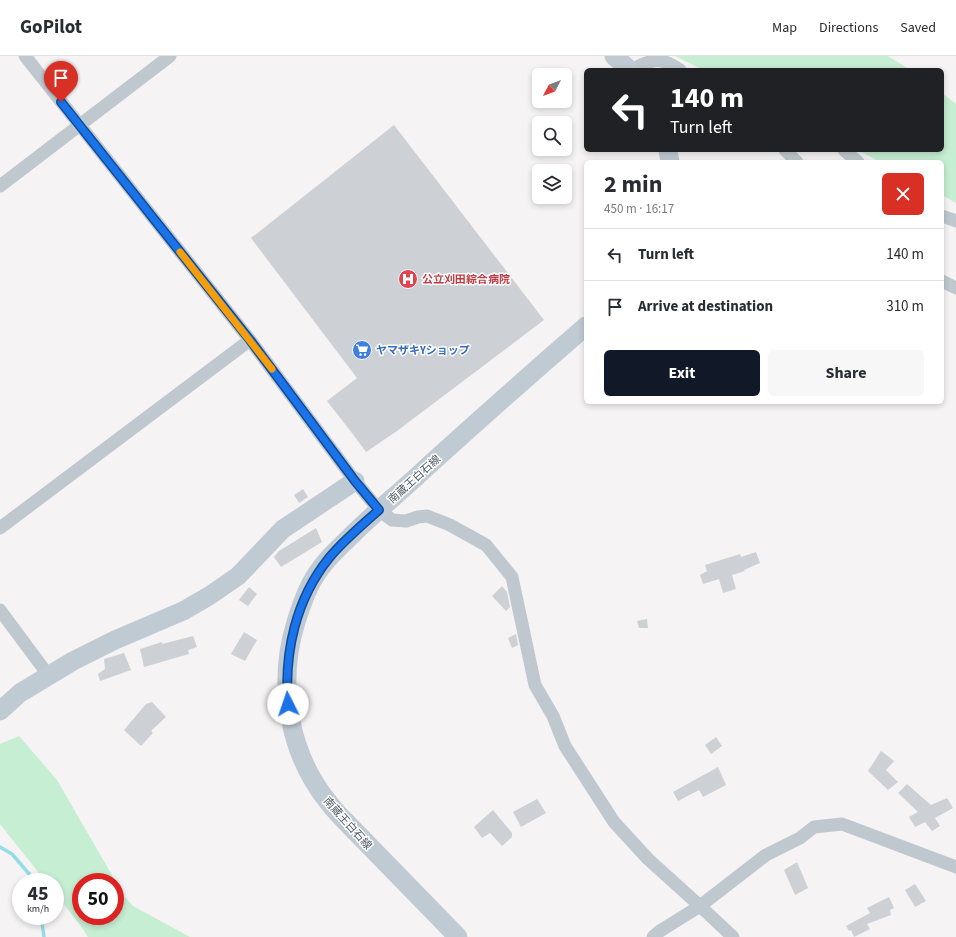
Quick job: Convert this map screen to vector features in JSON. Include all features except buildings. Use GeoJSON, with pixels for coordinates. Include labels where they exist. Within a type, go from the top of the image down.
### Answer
{"type":"FeatureCollection","features":[{"type":"Feature","properties":{"kind":"main road"},"geometry":{"type":"LineString","coordinates":[[614,56],[629,68]]}},
{"type":"Feature","properties":{"kind":"main road","name":"南蔵王白石線"},"geometry":{"type":"LineString","coordinates":[[458,937],[328,802],[307,769],[293,732],[286,685],[288,661],[294,628],[304,598],[314,577],[330,557],[379,510],[584,328]]}},
{"type":"Feature","properties":{"kind":"main road"},"geometry":{"type":"LineString","coordinates":[[0,711],[20,693],[48,676],[99,648],[182,611],[209,596],[238,576],[283,529],[355,481]]}},
{"type":"Feature","properties":{"kind":"street"},"geometry":{"type":"LineString","coordinates":[[26,56],[250,340],[355,481],[379,510],[392,520],[406,521],[427,516],[450,525],[486,545],[512,577],[535,685],[553,716],[565,746],[614,822],[648,859],[733,937]]}},
{"type":"Feature","properties":{"kind":"street"},"geometry":{"type":"LineString","coordinates":[[0,186],[170,56]]}},
{"type":"Feature","properties":{"kind":"street"},"geometry":{"type":"LineString","coordinates":[[635,68],[650,60],[668,61],[677,68]]}},
{"type":"Feature","properties":{"kind":"street"},"geometry":{"type":"LineString","coordinates":[[787,152],[795,160]]}},
{"type":"Feature","properties":{"kind":"street"},"geometry":{"type":"LineString","coordinates":[[846,152],[856,160]]}},
{"type":"Feature","properties":{"kind":"street"},"geometry":{"type":"LineString","coordinates":[[944,217],[956,221]]}},
{"type":"Feature","properties":{"kind":"street"},"geometry":{"type":"LineString","coordinates":[[944,282],[956,288]]}},
{"type":"Feature","properties":{"kind":"street"},"geometry":{"type":"LineString","coordinates":[[0,528],[250,340]]}},
{"type":"Feature","properties":{"kind":"street"},"geometry":{"type":"LineString","coordinates":[[0,610],[48,676]]}},
{"type":"Feature","properties":{"kind":"street"},"geometry":{"type":"LineString","coordinates":[[653,937],[700,906],[766,855],[800,838],[814,827],[842,824],[956,867]]}},
{"type":"Feature","properties":{"kind":"green space"},"geometry":{"type":"Polygon","coordinates":[[[675,56],[888,56],[907,68],[699,68],[675,56]]]}},
{"type":"Feature","properties":{"kind":"green space"},"geometry":{"type":"Polygon","coordinates":[[[944,95],[956,104],[956,203],[944,196],[944,160],[876,160],[862,152],[944,152],[944,95]]]}},
{"type":"Feature","properties":{"kind":"green space"},"geometry":{"type":"Polygon","coordinates":[[[19,736],[57,780],[111,873],[72,873],[72,915],[64,905],[64,873],[39,873],[0,824],[0,744],[19,736]]]}},
{"type":"Feature","properties":{"kind":"green space"},"geometry":{"type":"Polygon","coordinates":[[[124,896],[133,906],[190,937],[88,937],[80,925],[124,925],[124,896]]]}},
{"type":"Feature","properties":{"kind":"waterway"},"geometry":{"type":"LineString","coordinates":[[0,847],[12,854],[28,873]]}},
{"type":"Feature","properties":{"kind":"waterway"},"geometry":{"type":"LineString","coordinates":[[42,925],[44,937]]}},
{"type":"Feature","properties":{"kind":"slow traffic"},"geometry":{"type":"LineString","coordinates":[[180,252],[272,369]]}},
{"type":"Feature","properties":{"kind":"place","name":"公立刈田綜合病院"},"geometry":{"type":"Point","coordinates":[408,279]}},
{"type":"Feature","properties":{"kind":"place","name":"ヤマザキYショップ"},"geometry":{"type":"Point","coordinates":[362,350]}},
{"type":"Feature","properties":{"kind":"route"},"geometry":{"type":"LineString","coordinates":[[61,102],[250,340],[355,481],[379,510],[330,557],[314,577],[304,598],[289,648],[286,685],[288,704]]}}]}
